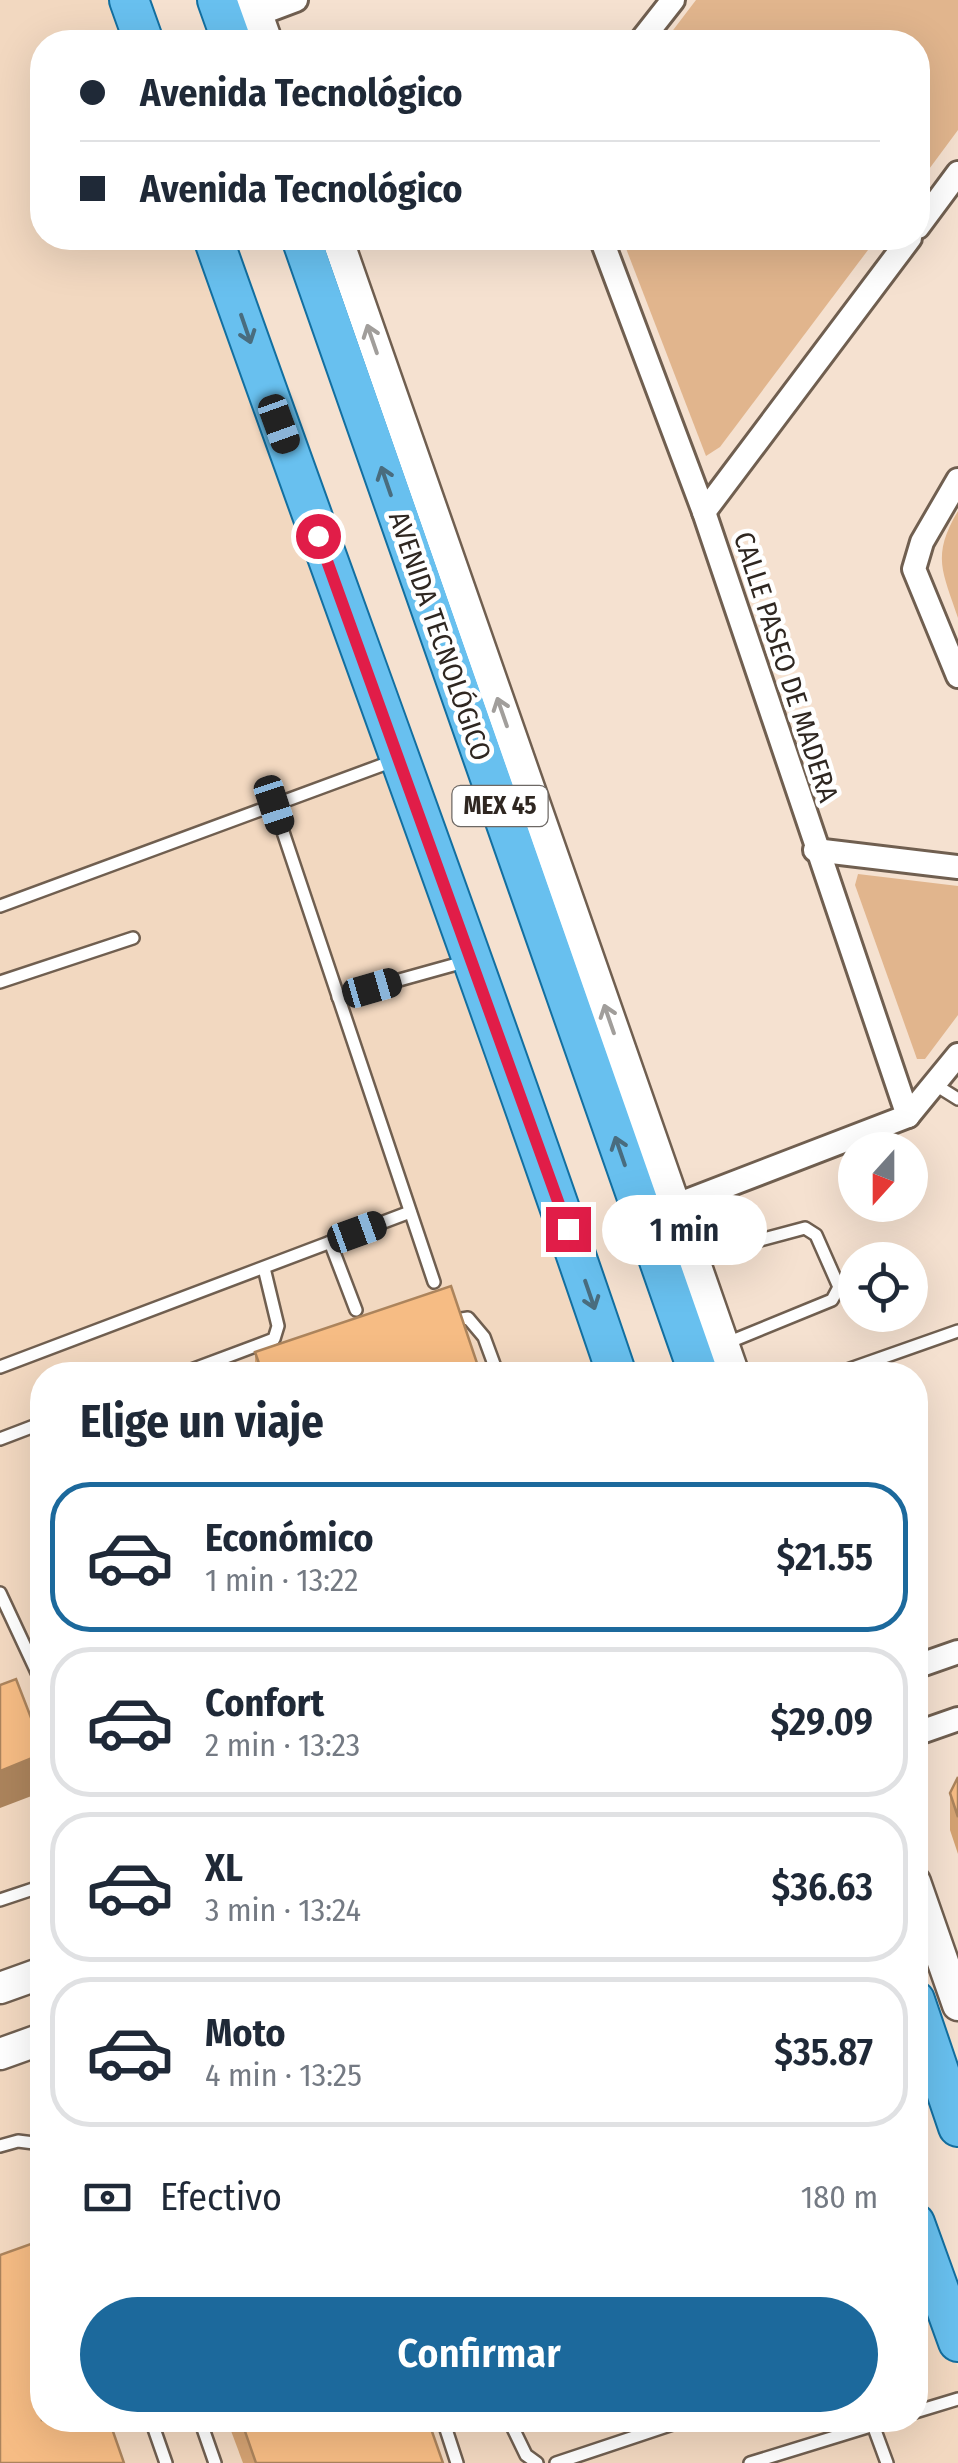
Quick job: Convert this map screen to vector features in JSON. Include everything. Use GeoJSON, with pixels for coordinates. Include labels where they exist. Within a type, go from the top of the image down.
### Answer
{"type":"FeatureCollection","features":[{"type":"Feature","properties":{"kind":"main road"},"geometry":{"type":"LineString","coordinates":[[130,0],[140,30]]}},
{"type":"Feature","properties":{"kind":"main road","name":"MEX 45"},"geometry":{"type":"LineString","coordinates":[[217,250],[398,760],[473,959],[612,1362]]}},
{"type":"Feature","properties":{"kind":"main road","name":"AVENIDA TECNOLÓGICO"},"geometry":{"type":"LineString","coordinates":[[304,250],[694,1362]]}},
{"type":"Feature","properties":{"kind":"main road"},"geometry":{"type":"LineString","coordinates":[[928,2038],[958,2127]]}},
{"type":"Feature","properties":{"kind":"main road"},"geometry":{"type":"LineString","coordinates":[[928,2278],[958,2342]]}},
{"type":"Feature","properties":{"kind":"street"},"geometry":{"type":"LineString","coordinates":[[242,21],[296,0]]}},
{"type":"Feature","properties":{"kind":"street"},"geometry":{"type":"LineString","coordinates":[[649,30],[673,0]]}},
{"type":"Feature","properties":{"kind":"street"},"geometry":{"type":"LineString","coordinates":[[930,212],[958,174]]}},
{"type":"Feature","properties":{"kind":"street"},"geometry":{"type":"LineString","coordinates":[[341,250],[729,1362]]}},
{"type":"Feature","properties":{"kind":"street","name":"CALLE PASEO DE MADERA"},"geometry":{"type":"LineString","coordinates":[[606,250],[704,512],[814,850],[908,1116]]}},
{"type":"Feature","properties":{"kind":"street"},"geometry":{"type":"LineString","coordinates":[[704,512],[901,250]]}},
{"type":"Feature","properties":{"kind":"street"},"geometry":{"type":"LineString","coordinates":[[958,480],[922,542],[914,569],[958,676]]}},
{"type":"Feature","properties":{"kind":"street"},"geometry":{"type":"LineString","coordinates":[[814,850],[958,867]]}},
{"type":"Feature","properties":{"kind":"street"},"geometry":{"type":"LineString","coordinates":[[674,1206],[908,1116],[958,1054]]}},
{"type":"Feature","properties":{"kind":"street"},"geometry":{"type":"LineString","coordinates":[[928,1662],[958,1652]]}},
{"type":"Feature","properties":{"kind":"street"},"geometry":{"type":"LineString","coordinates":[[928,1729],[958,1719]]}},
{"type":"Feature","properties":{"kind":"street"},"geometry":{"type":"LineString","coordinates":[[928,1919],[958,2006]]}},
{"type":"Feature","properties":{"kind":"street"},"geometry":{"type":"LineString","coordinates":[[0,1988],[30,1977]]}},
{"type":"Feature","properties":{"kind":"street"},"geometry":{"type":"LineString","coordinates":[[0,2054],[30,2043]]}},
{"type":"Feature","properties":{"kind":"lane"},"geometry":{"type":"LineString","coordinates":[[0,906],[398,760]]}},
{"type":"Feature","properties":{"kind":"lane"},"geometry":{"type":"LineString","coordinates":[[274,805],[434,1282]]}},
{"type":"Feature","properties":{"kind":"lane"},"geometry":{"type":"LineString","coordinates":[[0,982],[133,938]]}},
{"type":"Feature","properties":{"kind":"lane"},"geometry":{"type":"LineString","coordinates":[[338,997],[473,959]]}},
{"type":"Feature","properties":{"kind":"lane"},"geometry":{"type":"LineString","coordinates":[[934,1084],[958,1099]]}},
{"type":"Feature","properties":{"kind":"lane"},"geometry":{"type":"LineString","coordinates":[[0,1367],[410,1212]]}},
{"type":"Feature","properties":{"kind":"lane"},"geometry":{"type":"LineString","coordinates":[[693,1258],[806,1228],[816,1235],[839,1287],[832,1300],[723,1344]]}},
{"type":"Feature","properties":{"kind":"lane"},"geometry":{"type":"LineString","coordinates":[[330,1242],[356,1310]]}},
{"type":"Feature","properties":{"kind":"lane"},"geometry":{"type":"LineString","coordinates":[[212,1362],[274,1338],[278,1326],[264,1268]]}},
{"type":"Feature","properties":{"kind":"lane"},"geometry":{"type":"LineString","coordinates":[[439,1324],[458,1318],[476,1324],[492,1362]]}},
{"type":"Feature","properties":{"kind":"lane"},"geometry":{"type":"LineString","coordinates":[[871,1362],[958,1332]]}},
{"type":"Feature","properties":{"kind":"lane"},"geometry":{"type":"LineString","coordinates":[[0,1438],[30,1428]]}},
{"type":"Feature","properties":{"kind":"lane"},"geometry":{"type":"LineString","coordinates":[[0,1594],[30,1658]]}},
{"type":"Feature","properties":{"kind":"lane"},"geometry":{"type":"LineString","coordinates":[[0,1900],[30,1890]]}},
{"type":"Feature","properties":{"kind":"lane"},"geometry":{"type":"LineString","coordinates":[[0,2146],[30,2143]]}},
{"type":"Feature","properties":{"kind":"lane"},"geometry":{"type":"LineString","coordinates":[[928,2408],[958,2399]]}},
{"type":"Feature","properties":{"kind":"lane"},"geometry":{"type":"LineString","coordinates":[[155,2432],[166,2463]]}},
{"type":"Feature","properties":{"kind":"lane"},"geometry":{"type":"LineString","coordinates":[[204,2432],[215,2463]]}},
{"type":"Feature","properties":{"kind":"lane"},"geometry":{"type":"LineString","coordinates":[[447,2432],[457,2463]]}},
{"type":"Feature","properties":{"kind":"lane"},"geometry":{"type":"LineString","coordinates":[[515,2432],[526,2455],[537,2463]]}},
{"type":"Feature","properties":{"kind":"lane"},"geometry":{"type":"LineString","coordinates":[[556,2463],[649,2432]]}},
{"type":"Feature","properties":{"kind":"lane"},"geometry":{"type":"LineString","coordinates":[[750,2463],[850,2432]]}},
{"type":"Feature","properties":{"kind":"lane"},"geometry":{"type":"LineString","coordinates":[[876,2432],[887,2463]]}},
{"type":"Feature","properties":{"kind":"shaded area"},"geometry":{"type":"Polygon","coordinates":[[[0,0],[117,0],[128,30],[30,30],[30,250],[206,250],[603,1362],[30,1362],[30,2432],[928,2432],[928,2282],[958,2368],[958,2463],[0,2463],[0,0]]]}},
{"type":"Feature","properties":{"kind":"shaded area"},"geometry":{"type":"Polygon","coordinates":[[[696,0],[958,0],[958,130],[930,168],[930,30],[673,30],[696,0]]]}},
{"type":"Feature","properties":{"kind":"shaded area"},"geometry":{"type":"Polygon","coordinates":[[[627,250],[868,250],[720,447],[706,456],[627,250]]]}},
{"type":"Feature","properties":{"kind":"shaded area"},"geometry":{"type":"Polygon","coordinates":[[[958,511],[958,618],[944,576],[942,553],[958,511]]]}},
{"type":"Feature","properties":{"kind":"shaded area"},"geometry":{"type":"Polygon","coordinates":[[[858,874],[958,886],[958,1015],[925,1059],[917,1059],[855,885],[858,874]]]}},
{"type":"Feature","properties":{"kind":"building"},"geometry":{"type":"Polygon","coordinates":[[[451,1286],[477,1362],[258,1362],[255,1352],[451,1286]]]}},
{"type":"Feature","properties":{"kind":"building"},"geometry":{"type":"Polygon","coordinates":[[[16,1679],[30,1715],[30,1759],[0,1771],[0,1685],[16,1679]]]}},
{"type":"Feature","properties":{"kind":"building"},"geometry":{"type":"Polygon","coordinates":[[[958,1777],[958,1817],[950,1793],[958,1777]]]}},
{"type":"Feature","properties":{"kind":"building"},"geometry":{"type":"Polygon","coordinates":[[[30,2244],[30,2432],[113,2432],[124,2463],[0,2463],[0,2255],[30,2244]]]}},
{"type":"Feature","properties":{"kind":"building"},"geometry":{"type":"Polygon","coordinates":[[[245,2432],[432,2432],[443,2463],[256,2463],[245,2432]]]}},
{"type":"Feature","properties":{"kind":"route"},"geometry":{"type":"LineString","coordinates":[[318,536],[568,1229]]}}]}
